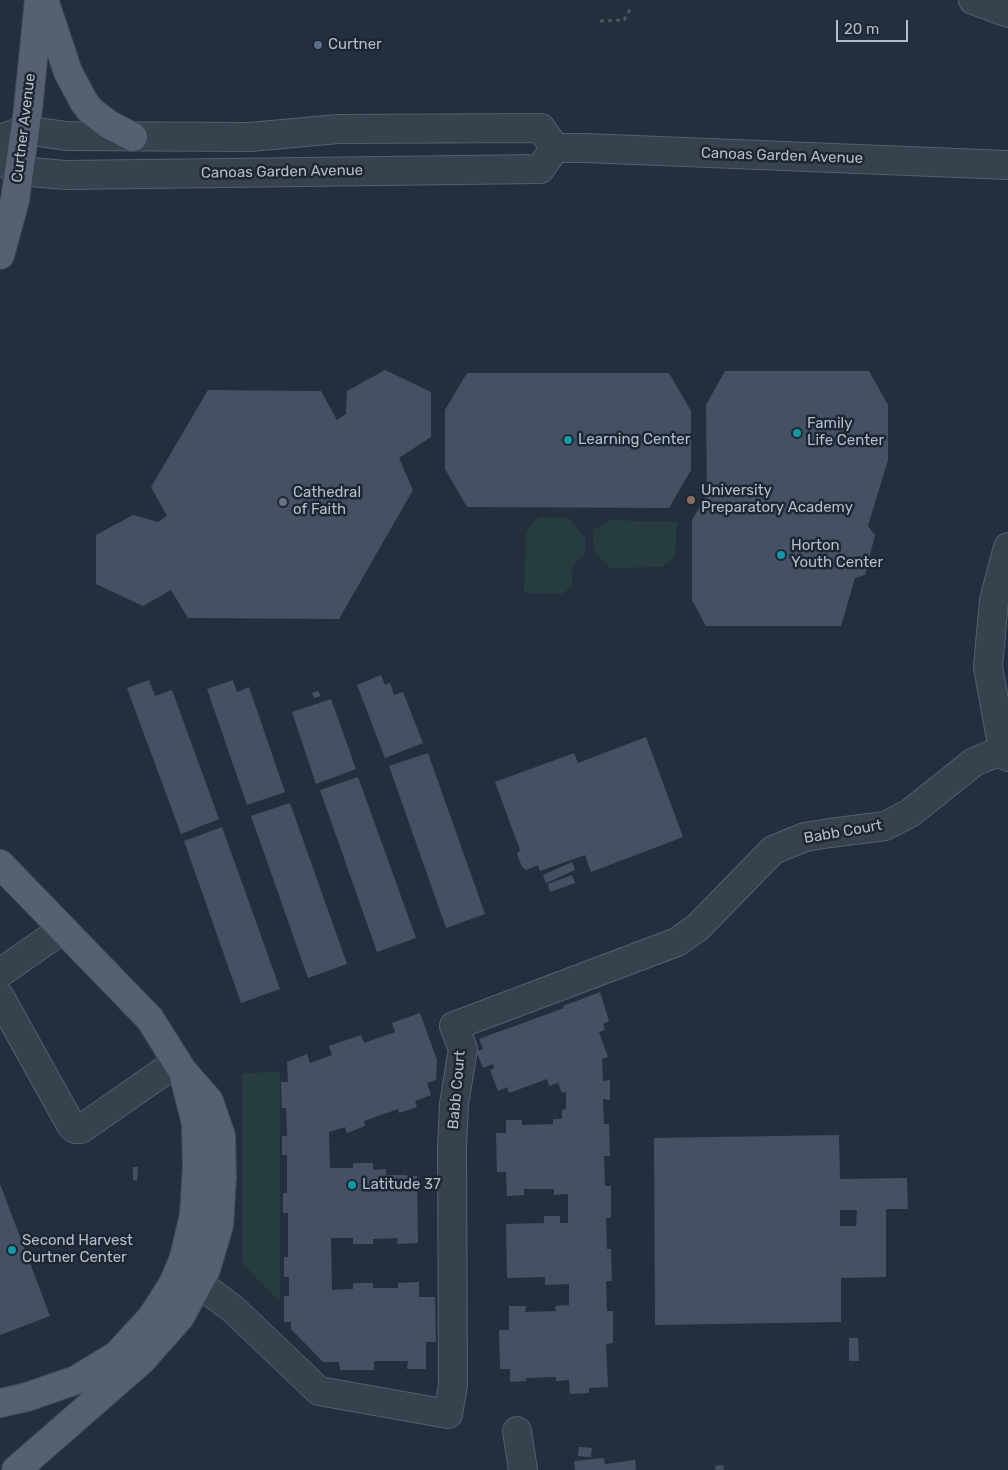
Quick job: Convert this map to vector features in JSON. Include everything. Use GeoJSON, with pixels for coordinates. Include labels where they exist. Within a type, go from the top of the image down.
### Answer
{"type":"FeatureCollection","features":[{"type":"Feature","properties":{"kind":"main road","name":"Curtner Avenue"},"geometry":{"type":"LineString","coordinates":[[0,255],[15,200],[9,165],[12,135],[39,0]]}},
{"type":"Feature","properties":{"kind":"main road"},"geometry":{"type":"LineString","coordinates":[[44,0],[68,72],[84,102],[91,111],[108,124],[133,136]]}},
{"type":"Feature","properties":{"kind":"main road"},"geometry":{"type":"LineString","coordinates":[[0,864],[150,1019],[180,1066],[209,1101],[221,1136],[222,1177],[219,1225],[206,1269],[180,1317],[141,1361],[16,1470]]}},
{"type":"Feature","properties":{"kind":"main road"},"geometry":{"type":"LineString","coordinates":[[0,1403],[27,1397],[76,1380],[117,1355],[152,1317],[173,1284],[184,1258],[194,1215],[197,1167],[196,1123],[180,1066]]}},
{"type":"Feature","properties":{"kind":"street"},"geometry":{"type":"LineString","coordinates":[[973,0],[1008,13]]}},
{"type":"Feature","properties":{"kind":"street"},"geometry":{"type":"LineString","coordinates":[[12,135],[250,137],[338,129],[541,128],[555,148]]}},
{"type":"Feature","properties":{"kind":"street","name":"Canoas Garden Avenue"},"geometry":{"type":"LineString","coordinates":[[9,165],[66,175],[540,169],[555,148],[1008,165]]}},
{"type":"Feature","properties":{"kind":"street"},"geometry":{"type":"LineString","coordinates":[[1006,753],[988,666],[994,600],[1008,547]]}},
{"type":"Feature","properties":{"kind":"street","name":"Babb Court"},"geometry":{"type":"LineString","coordinates":[[198,1283],[233,1310],[319,1391],[448,1414],[453,1386],[452,1149],[454,1104],[463,1049],[454,1026],[683,939],[698,927],[773,850],[806,837],[886,826],[910,813],[974,762],[1006,753]]}},
{"type":"Feature","properties":{"kind":"street"},"geometry":{"type":"LineString","coordinates":[[0,973],[63,929]]}},
{"type":"Feature","properties":{"kind":"street"},"geometry":{"type":"LineString","coordinates":[[0,997],[71,1126],[75,1129],[80,1129],[180,1066]]}},
{"type":"Feature","properties":{"kind":"street"},"geometry":{"type":"LineString","coordinates":[[517,1431],[522,1470]]}},
{"type":"Feature","properties":{"kind":"path"},"geometry":{"type":"LineString","coordinates":[[600,21],[624,20],[632,6]]}},
{"type":"Feature","properties":{"kind":"green space"},"geometry":{"type":"Polygon","coordinates":[[[539,517],[568,518],[585,537],[585,554],[575,562],[571,574],[573,586],[562,594],[524,593],[526,531],[539,517]]]}},
{"type":"Feature","properties":{"kind":"green space"},"geometry":{"type":"Polygon","coordinates":[[[610,520],[677,522],[675,557],[663,567],[610,568],[594,553],[593,530],[610,520]]]}},
{"type":"Feature","properties":{"kind":"green space"},"geometry":{"type":"Polygon","coordinates":[[[280,1072],[280,1302],[242,1263],[242,1073],[280,1072]]]}},
{"type":"Feature","properties":{"kind":"building","name":"Cathedral of Faith"},"geometry":{"type":"Polygon","coordinates":[[[385,370],[431,392],[431,437],[399,458],[413,490],[339,619],[188,618],[171,590],[143,606],[96,584],[96,535],[133,515],[158,522],[167,516],[151,487],[208,390],[321,391],[337,420],[346,414],[347,391],[385,370]]]}},
{"type":"Feature","properties":{"kind":"building"},"geometry":{"type":"Polygon","coordinates":[[[725,371],[869,371],[888,405],[888,460],[868,526],[875,535],[865,575],[855,578],[841,626],[706,626],[692,600],[692,520],[707,494],[706,405],[725,371]]]}},
{"type":"Feature","properties":{"kind":"building","name":"Learning Center"},"geometry":{"type":"Polygon","coordinates":[[[467,373],[669,373],[691,411],[691,470],[669,508],[467,507],[445,469],[445,410],[467,373]]]}},
{"type":"Feature","properties":{"kind":"building"},"geometry":{"type":"Polygon","coordinates":[[[381,675],[385,685],[390,683],[394,695],[403,692],[423,743],[385,758],[357,685],[381,675]]]}},
{"type":"Feature","properties":{"kind":"building"},"geometry":{"type":"Polygon","coordinates":[[[149,680],[155,696],[172,690],[219,819],[181,834],[127,688],[149,680]]]}},
{"type":"Feature","properties":{"kind":"building"},"geometry":{"type":"Polygon","coordinates":[[[233,680],[237,692],[249,687],[285,792],[247,805],[207,689],[233,680]]]}},
{"type":"Feature","properties":{"kind":"building"},"geometry":{"type":"Polygon","coordinates":[[[318,691],[321,696],[314,698],[312,693],[318,691]]]}},
{"type":"Feature","properties":{"kind":"building"},"geometry":{"type":"Polygon","coordinates":[[[331,699],[356,769],[316,784],[292,712],[331,699]]]}},
{"type":"Feature","properties":{"kind":"building"},"geometry":{"type":"Polygon","coordinates":[[[646,737],[683,837],[591,872],[585,855],[540,871],[538,865],[526,870],[522,867],[517,854],[520,850],[495,782],[574,753],[578,763],[646,737]]]}},
{"type":"Feature","properties":{"kind":"building"},"geometry":{"type":"Polygon","coordinates":[[[428,753],[485,914],[446,928],[389,766],[428,753]]]}},
{"type":"Feature","properties":{"kind":"building"},"geometry":{"type":"Polygon","coordinates":[[[358,777],[416,938],[377,952],[320,790],[358,777]]]}},
{"type":"Feature","properties":{"kind":"building"},"geometry":{"type":"Polygon","coordinates":[[[290,803],[347,964],[308,978],[251,816],[290,803]]]}},
{"type":"Feature","properties":{"kind":"building"},"geometry":{"type":"Polygon","coordinates":[[[222,827],[280,989],[241,1003],[184,841],[222,827]]]}},
{"type":"Feature","properties":{"kind":"building"},"geometry":{"type":"Polygon","coordinates":[[[572,862],[575,870],[546,883],[543,875],[572,862]]]}},
{"type":"Feature","properties":{"kind":"building"},"geometry":{"type":"Polygon","coordinates":[[[572,875],[575,883],[550,892],[548,884],[572,875]]]}},
{"type":"Feature","properties":{"kind":"building"},"geometry":{"type":"Polygon","coordinates":[[[600,992],[609,1021],[603,1024],[605,1030],[599,1032],[608,1057],[602,1059],[603,1081],[610,1080],[610,1100],[603,1099],[604,1124],[609,1124],[610,1156],[604,1156],[605,1186],[611,1186],[611,1218],[606,1218],[607,1249],[611,1249],[612,1281],[606,1281],[607,1311],[613,1311],[613,1343],[606,1344],[608,1387],[589,1388],[589,1393],[570,1394],[569,1380],[556,1381],[556,1377],[526,1378],[526,1381],[510,1382],[510,1369],[500,1369],[499,1330],[509,1330],[509,1306],[526,1306],[525,1312],[556,1311],[555,1306],[569,1305],[569,1284],[545,1285],[545,1277],[507,1278],[506,1224],[544,1223],[544,1216],[560,1216],[560,1223],[568,1223],[568,1194],[554,1195],[554,1189],[524,1189],[524,1195],[507,1196],[506,1172],[497,1172],[496,1133],[506,1133],[506,1120],[522,1120],[522,1125],[553,1124],[553,1119],[562,1119],[562,1110],[566,1109],[566,1092],[562,1093],[558,1083],[549,1086],[547,1079],[509,1093],[507,1087],[498,1091],[490,1070],[494,1068],[493,1064],[483,1068],[476,1051],[483,1049],[479,1039],[564,1008],[563,1006],[600,992]]]}},
{"type":"Feature","properties":{"kind":"building","name":"Latitude 37"},"geometry":{"type":"Polygon","coordinates":[[[420,1013],[437,1060],[436,1080],[427,1083],[431,1095],[415,1101],[417,1107],[399,1113],[398,1109],[364,1121],[365,1126],[347,1133],[345,1127],[329,1132],[330,1168],[353,1168],[353,1163],[373,1163],[373,1170],[386,1169],[386,1175],[417,1176],[418,1243],[397,1244],[398,1238],[373,1239],[373,1244],[353,1244],[353,1238],[331,1238],[332,1290],[353,1289],[353,1283],[373,1283],[373,1288],[398,1288],[398,1283],[419,1282],[419,1297],[435,1297],[436,1342],[426,1342],[426,1369],[407,1369],[408,1361],[374,1361],[374,1370],[340,1370],[339,1362],[323,1362],[291,1329],[291,1322],[284,1322],[284,1296],[289,1296],[289,1277],[284,1277],[284,1257],[288,1257],[288,1213],[283,1213],[283,1193],[287,1193],[287,1155],[282,1155],[282,1136],[287,1136],[286,1108],[282,1108],[281,1082],[288,1082],[287,1062],[307,1054],[310,1063],[332,1055],[329,1046],[361,1035],[364,1043],[395,1032],[392,1023],[420,1013]]]}},
{"type":"Feature","properties":{"kind":"building"},"geometry":{"type":"Polygon","coordinates":[[[839,1135],[840,1179],[907,1178],[908,1209],[886,1209],[886,1277],[841,1278],[841,1322],[655,1325],[654,1138],[839,1135]],[[840,1210],[840,1226],[856,1226],[857,1210],[840,1210]]]}},
{"type":"Feature","properties":{"kind":"building"},"geometry":{"type":"Polygon","coordinates":[[[133,1167],[138,1167],[137,1181],[133,1180],[133,1167]]]}},
{"type":"Feature","properties":{"kind":"building","name":"Second Harvest Curtner Center"},"geometry":{"type":"Polygon","coordinates":[[[0,1184],[50,1316],[0,1335],[0,1184]]]}},
{"type":"Feature","properties":{"kind":"building"},"geometry":{"type":"Polygon","coordinates":[[[849,1338],[858,1338],[859,1361],[849,1361],[849,1338]]]}},
{"type":"Feature","properties":{"kind":"building"},"geometry":{"type":"Polygon","coordinates":[[[579,1447],[592,1448],[591,1457],[578,1456],[579,1447]]]}},
{"type":"Feature","properties":{"kind":"building"},"geometry":{"type":"Polygon","coordinates":[[[604,1458],[605,1464],[635,1460],[636,1470],[575,1470],[574,1461],[604,1458]]]}},
{"type":"Feature","properties":{"kind":"building"},"geometry":{"type":"Polygon","coordinates":[[[723,1465],[724,1470],[716,1470],[715,1466],[723,1465]]]}},
{"type":"Feature","properties":{"kind":"place","name":"Curtner"},"geometry":{"type":"Point","coordinates":[318,45]}},
{"type":"Feature","properties":{"kind":"place","name":"Family Life Center"},"geometry":{"type":"Point","coordinates":[797,433]}},
{"type":"Feature","properties":{"kind":"place","name":"Learning Center"},"geometry":{"type":"Point","coordinates":[568,440]}},
{"type":"Feature","properties":{"kind":"place","name":"University Preparatory Academy"},"geometry":{"type":"Point","coordinates":[691,500]}},
{"type":"Feature","properties":{"kind":"place","name":"Cathedral of Faith"},"geometry":{"type":"Point","coordinates":[283,502]}},
{"type":"Feature","properties":{"kind":"place","name":"Horton Youth Center"},"geometry":{"type":"Point","coordinates":[781,555]}},
{"type":"Feature","properties":{"kind":"place","name":"Latitude 37"},"geometry":{"type":"Point","coordinates":[352,1185]}},
{"type":"Feature","properties":{"kind":"place","name":"Second Harvest Curtner Center"},"geometry":{"type":"Point","coordinates":[12,1250]}}]}
